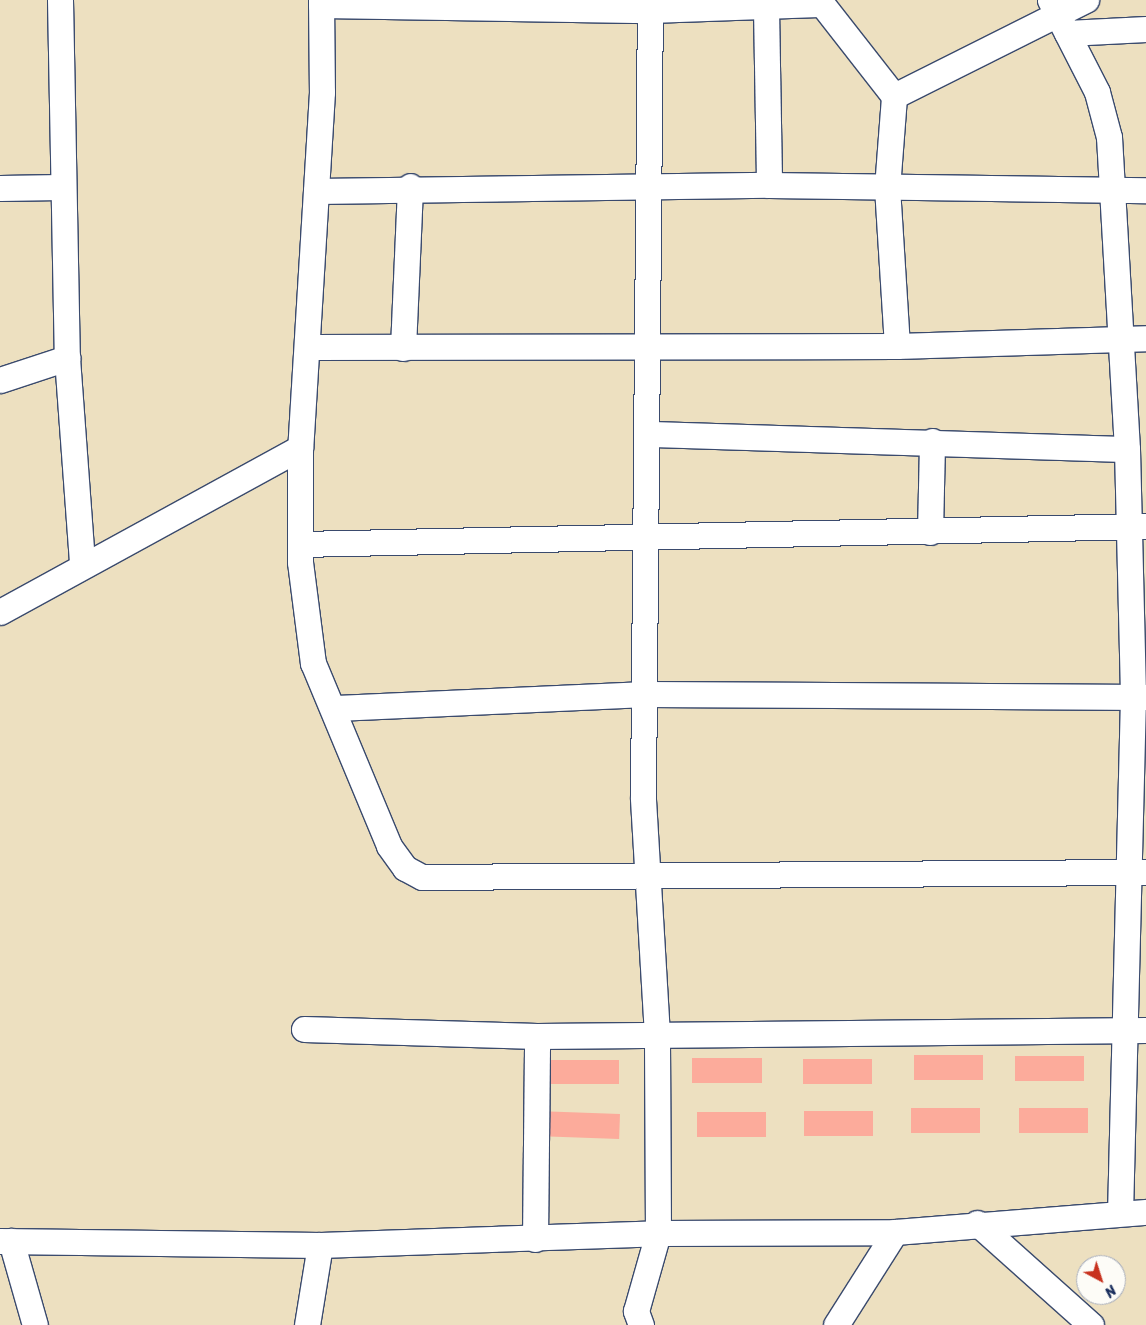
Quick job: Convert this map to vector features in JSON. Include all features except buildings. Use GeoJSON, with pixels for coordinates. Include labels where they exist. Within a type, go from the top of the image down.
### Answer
{"type":"FeatureCollection","features":[{"type":"Feature","properties":{"kind":"street"},"geometry":{"type":"LineString","coordinates":[[60,0],[61,187],[67,358],[82,564]]}},
{"type":"Feature","properties":{"kind":"street"},"geometry":{"type":"LineString","coordinates":[[894,96],[1059,16],[1086,0]]}},
{"type":"Feature","properties":{"kind":"street"},"geometry":{"type":"LineString","coordinates":[[896,346],[887,188],[894,96],[826,4],[766,8],[321,2],[316,191],[300,448],[300,544],[313,663],[336,708],[388,846],[404,868],[422,877],[1137,872]]}},
{"type":"Feature","properties":{"kind":"street"},"geometry":{"type":"LineString","coordinates":[[641,1325],[636,1311],[658,1233],[656,1035],[648,874],[646,694],[646,537],[649,434],[646,186],[650,5]]}},
{"type":"Feature","properties":{"kind":"street"},"geometry":{"type":"LineString","coordinates":[[766,8],[769,185]]}},
{"type":"Feature","properties":{"kind":"street"},"geometry":{"type":"LineString","coordinates":[[1059,16],[1146,29]]}},
{"type":"Feature","properties":{"kind":"street"},"geometry":{"type":"LineString","coordinates":[[1059,16],[1097,92],[1109,137],[1119,339],[1127,449],[1139,526],[1136,1030],[1120,1213]]}},
{"type":"Feature","properties":{"kind":"street"},"geometry":{"type":"LineString","coordinates":[[316,191],[410,186],[769,185],[1146,190]]}},
{"type":"Feature","properties":{"kind":"street"},"geometry":{"type":"LineString","coordinates":[[403,348],[410,186]]}},
{"type":"Feature","properties":{"kind":"street"},"geometry":{"type":"LineString","coordinates":[[0,188],[61,187]]}},
{"type":"Feature","properties":{"kind":"street"},"geometry":{"type":"LineString","coordinates":[[307,346],[403,348],[896,346],[1146,338]]}},
{"type":"Feature","properties":{"kind":"street"},"geometry":{"type":"LineString","coordinates":[[0,380],[67,358]]}},
{"type":"Feature","properties":{"kind":"street"},"geometry":{"type":"LineString","coordinates":[[649,434],[932,441],[1127,449]]}},
{"type":"Feature","properties":{"kind":"street"},"geometry":{"type":"LineString","coordinates":[[930,532],[932,441]]}},
{"type":"Feature","properties":{"kind":"street"},"geometry":{"type":"LineString","coordinates":[[0,612],[82,564],[300,448]]}},
{"type":"Feature","properties":{"kind":"street"},"geometry":{"type":"LineString","coordinates":[[300,544],[930,532],[1139,526]]}},
{"type":"Feature","properties":{"kind":"street"},"geometry":{"type":"LineString","coordinates":[[336,708],[646,694],[1139,697]]}},
{"type":"Feature","properties":{"kind":"street"},"geometry":{"type":"LineString","coordinates":[[304,1029],[537,1036],[1136,1030]]}},
{"type":"Feature","properties":{"kind":"street"},"geometry":{"type":"LineString","coordinates":[[535,1239],[537,1036]]}},
{"type":"Feature","properties":{"kind":"street"},"geometry":{"type":"LineString","coordinates":[[35,1325],[6,1241],[320,1245],[535,1239],[658,1233],[895,1232],[977,1223],[1146,1212]]}},
{"type":"Feature","properties":{"kind":"street"},"geometry":{"type":"LineString","coordinates":[[977,1223],[1091,1325]]}},
{"type":"Feature","properties":{"kind":"street"},"geometry":{"type":"LineString","coordinates":[[836,1325],[895,1232]]}},
{"type":"Feature","properties":{"kind":"street"},"geometry":{"type":"LineString","coordinates":[[307,1325],[320,1245]]}}]}
